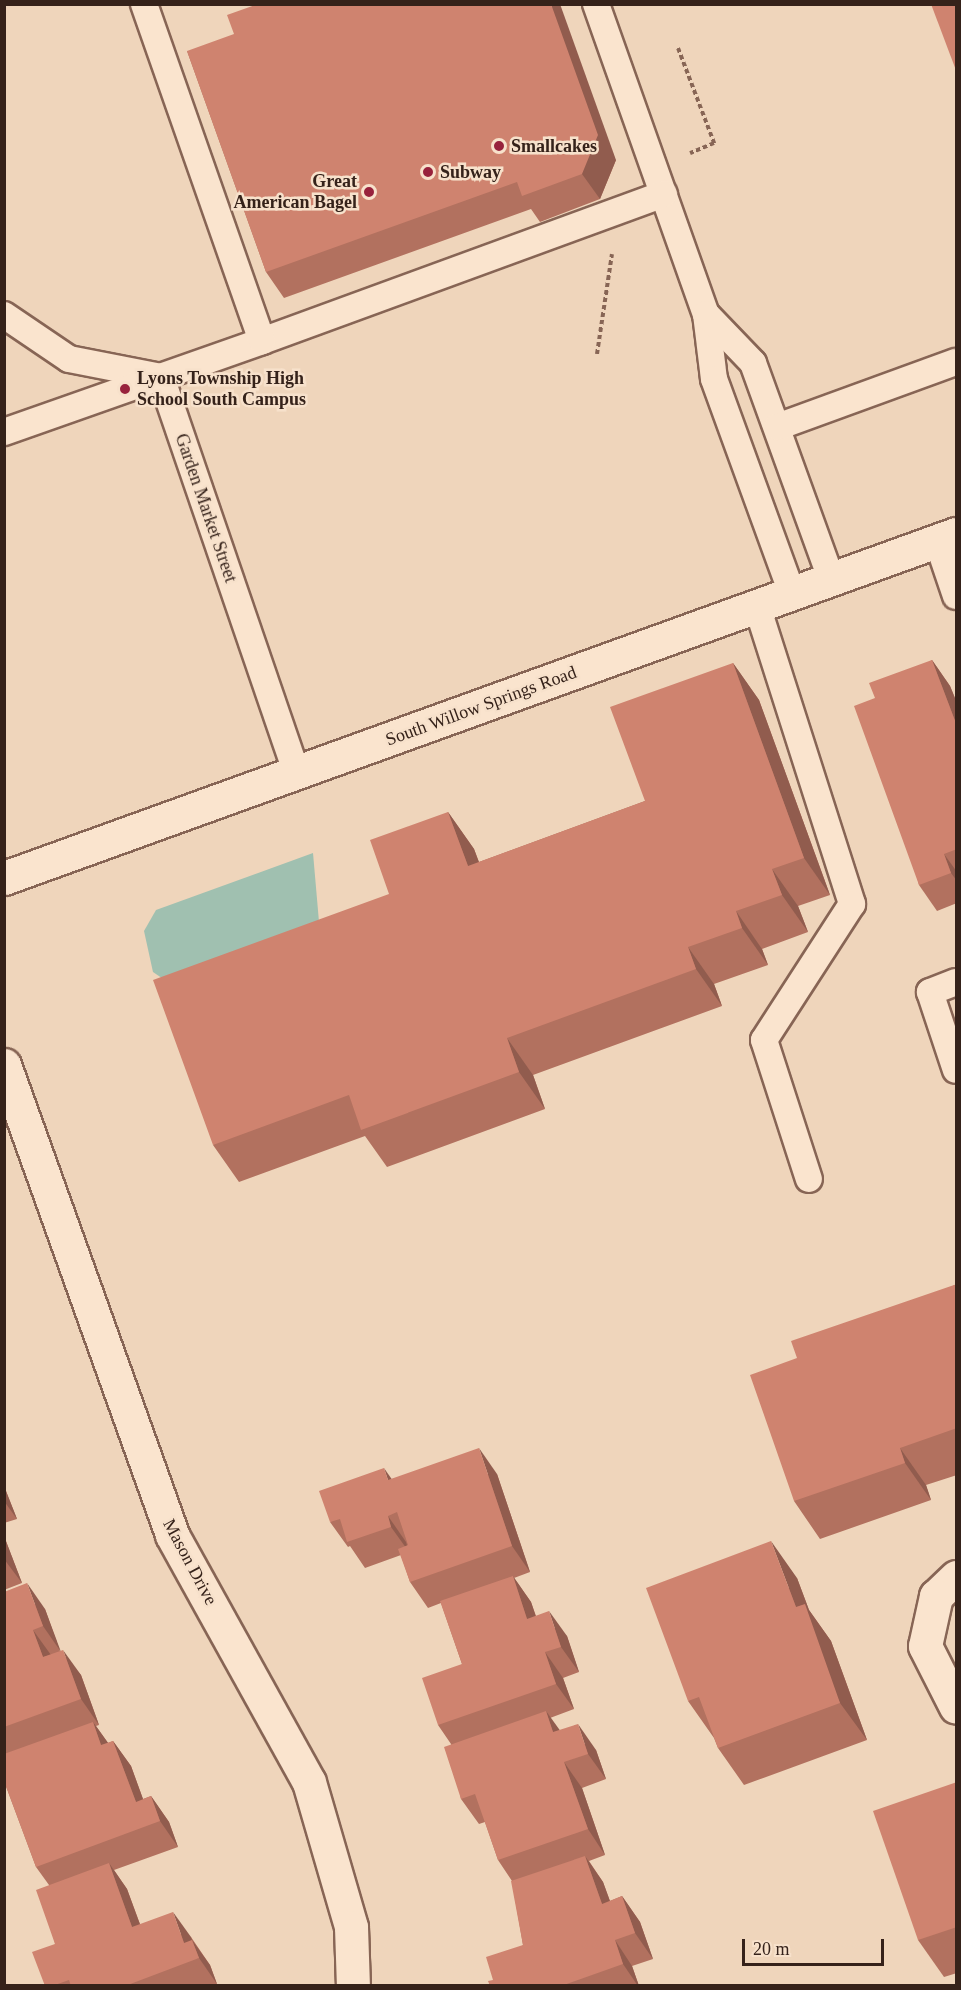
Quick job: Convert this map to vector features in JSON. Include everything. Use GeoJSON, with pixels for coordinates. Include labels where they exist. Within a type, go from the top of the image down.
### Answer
{"type":"FeatureCollection","features":[{"type":"Feature","properties":{"kind":"street","name":"South Willow Springs Road"},"geometry":{"type":"LineString","coordinates":[[4,878],[947,537]]}},
{"type":"Feature","properties":{"kind":"street","name":"Mason Drive"},"geometry":{"type":"LineString","coordinates":[[4,1065],[172,1535],[309,1782],[351,1927],[353,1986]]}},
{"type":"Feature","properties":{"kind":"street"},"geometry":{"type":"LineString","coordinates":[[957,1577],[936,1596],[925,1646],[957,1707]]}},
{"type":"Feature","properties":{"kind":"lane"},"geometry":{"type":"LineString","coordinates":[[144,4],[262,341]]}},
{"type":"Feature","properties":{"kind":"lane"},"geometry":{"type":"LineString","coordinates":[[596,4],[706,314],[714,378],[792,593]]}},
{"type":"Feature","properties":{"kind":"lane"},"geometry":{"type":"LineString","coordinates":[[5,432],[664,194]]}},
{"type":"Feature","properties":{"kind":"lane"},"geometry":{"type":"LineString","coordinates":[[706,314],[753,363],[831,579]]}},
{"type":"Feature","properties":{"kind":"lane"},"geometry":{"type":"LineString","coordinates":[[4,315],[69,358],[161,377]]}},
{"type":"Feature","properties":{"kind":"lane"},"geometry":{"type":"LineString","coordinates":[[777,427],[957,362]]}},
{"type":"Feature","properties":{"kind":"lane","name":"Garden Market Street"},"geometry":{"type":"LineString","coordinates":[[161,377],[296,772]]}},
{"type":"Feature","properties":{"kind":"lane"},"geometry":{"type":"LineString","coordinates":[[947,537],[957,596]]}},
{"type":"Feature","properties":{"kind":"lane"},"geometry":{"type":"LineString","coordinates":[[757,606],[852,904],[764,1040],[809,1179]]}},
{"type":"Feature","properties":{"kind":"lane"},"geometry":{"type":"LineString","coordinates":[[957,982],[930,992],[957,1070]]}},
{"type":"Feature","properties":{"kind":"shaded area"},"geometry":{"type":"Polygon","coordinates":[[[313,853],[319,922],[172,985],[153,972],[144,931],[156,910],[313,853]]]}},
{"type":"Feature","properties":{"kind":"building"},"geometry":{"type":"Polygon","coordinates":[[[258,4],[551,4],[598,135],[582,174],[522,196],[517,182],[266,272],[187,51],[234,34],[227,15],[258,4]]]}},
{"type":"Feature","properties":{"kind":"building"},"geometry":{"type":"Polygon","coordinates":[[[931,4],[957,4],[957,73],[931,4]]]}},
{"type":"Feature","properties":{"kind":"building"},"geometry":{"type":"Polygon","coordinates":[[[932,660],[957,726],[957,849],[944,854],[951,873],[919,885],[854,706],[875,698],[869,683],[932,660]]]}},
{"type":"Feature","properties":{"kind":"building"},"geometry":{"type":"Polygon","coordinates":[[[733,663],[804,858],[772,869],[782,895],[736,911],[742,928],[688,947],[696,969],[507,1038],[519,1072],[361,1130],[349,1095],[213,1145],[153,980],[389,894],[370,840],[448,812],[468,866],[645,801],[610,707],[733,663]]]}},
{"type":"Feature","properties":{"kind":"building"},"geometry":{"type":"Polygon","coordinates":[[[957,1284],[957,1428],[900,1448],[905,1463],[794,1501],[750,1375],[797,1358],[791,1341],[957,1284]]]}},
{"type":"Feature","properties":{"kind":"building"},"geometry":{"type":"Polygon","coordinates":[[[479,1448],[512,1546],[410,1582],[398,1549],[408,1545],[397,1512],[388,1516],[391,1527],[347,1542],[340,1519],[330,1522],[319,1491],[384,1468],[388,1480],[479,1448]]]}},
{"type":"Feature","properties":{"kind":"building"},"geometry":{"type":"Polygon","coordinates":[[[771,1541],[796,1607],[805,1604],[840,1703],[718,1748],[699,1697],[688,1701],[646,1588],[771,1541]]]}},
{"type":"Feature","properties":{"kind":"building"},"geometry":{"type":"Polygon","coordinates":[[[513,1576],[527,1619],[549,1611],[561,1647],[545,1652],[556,1684],[438,1725],[422,1678],[462,1664],[440,1601],[513,1576]]]}},
{"type":"Feature","properties":{"kind":"building"},"geometry":{"type":"Polygon","coordinates":[[[27,1583],[43,1626],[33,1630],[43,1657],[63,1650],[81,1699],[4,1727],[4,1592],[27,1583]]]}},
{"type":"Feature","properties":{"kind":"building"},"geometry":{"type":"Polygon","coordinates":[[[546,1711],[553,1732],[578,1724],[588,1754],[564,1762],[588,1829],[498,1860],[475,1794],[461,1799],[444,1747],[546,1711]]]}},
{"type":"Feature","properties":{"kind":"building"},"geometry":{"type":"Polygon","coordinates":[[[93,1722],[101,1745],[113,1741],[136,1802],[151,1796],[160,1821],[36,1867],[4,1781],[4,1754],[93,1722]]]}},
{"type":"Feature","properties":{"kind":"building"},"geometry":{"type":"Polygon","coordinates":[[[957,1782],[957,1927],[918,1940],[873,1811],[957,1782]]]}},
{"type":"Feature","properties":{"kind":"building"},"geometry":{"type":"Polygon","coordinates":[[[585,1856],[602,1904],[622,1896],[635,1933],[615,1940],[623,1964],[561,1986],[490,1986],[488,1981],[493,1980],[486,1957],[523,1945],[511,1881],[585,1856]]]}},
{"type":"Feature","properties":{"kind":"building"},"geometry":{"type":"Polygon","coordinates":[[[109,1863],[132,1927],[173,1912],[184,1943],[192,1940],[199,1958],[125,1986],[71,1986],[69,1980],[45,1986],[32,1952],[55,1944],[36,1890],[109,1863]]]}},
{"type":"Feature","properties":{"kind":"place","name":"Smallcakes"},"geometry":{"type":"Point","coordinates":[499,146]}},
{"type":"Feature","properties":{"kind":"place","name":"Subway"},"geometry":{"type":"Point","coordinates":[428,172]}},
{"type":"Feature","properties":{"kind":"place","name":"Great American Bagel"},"geometry":{"type":"Point","coordinates":[369,192]}},
{"type":"Feature","properties":{"kind":"place","name":"Lyons Township High School South Campus"},"geometry":{"type":"Point","coordinates":[125,389]}}]}
